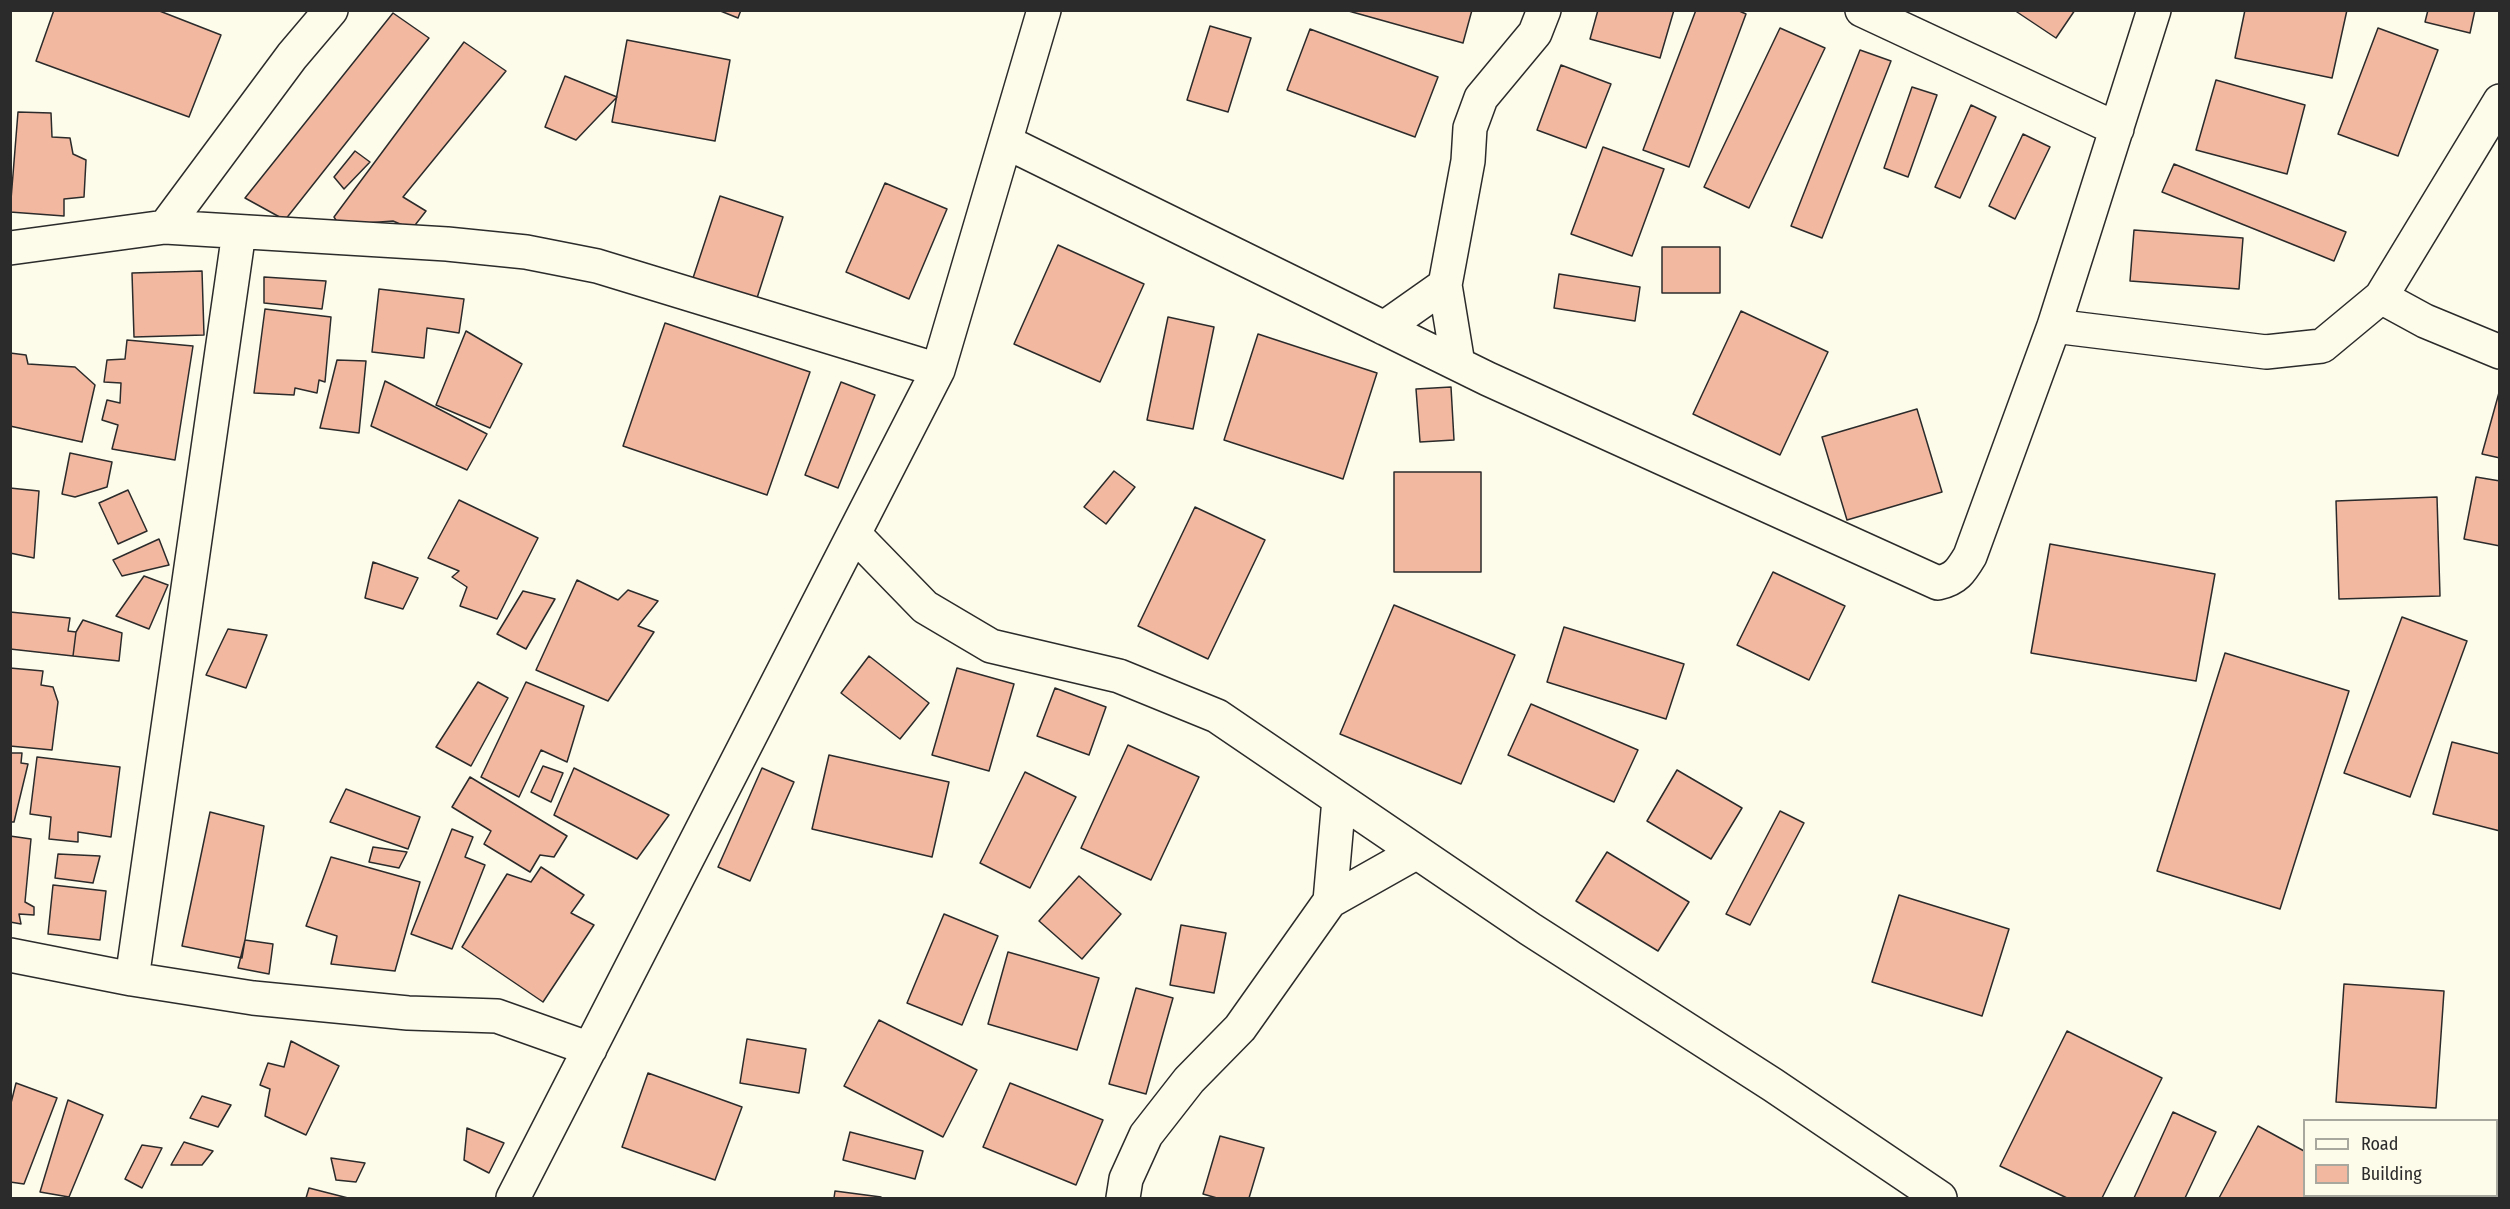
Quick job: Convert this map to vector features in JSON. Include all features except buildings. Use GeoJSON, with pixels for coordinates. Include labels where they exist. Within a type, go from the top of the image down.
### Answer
{"type":"FeatureCollection","features":[{"type":"Feature","properties":{"kind":"street"},"geometry":{"type":"LineString","coordinates":[[165,226],[292,56],[331,10]]}},
{"type":"Feature","properties":{"kind":"street"},"geometry":{"type":"LineString","coordinates":[[513,1198],[938,370],[1044,10]]}},
{"type":"Feature","properties":{"kind":"street"},"geometry":{"type":"LineString","coordinates":[[1458,364],[1445,285],[1468,161],[1470,128],[1481,98],[1535,33],[1544,10]]}},
{"type":"Feature","properties":{"kind":"street"},"geometry":{"type":"LineString","coordinates":[[1862,10],[2117,129]]}},
{"type":"Feature","properties":{"kind":"street"},"geometry":{"type":"LineString","coordinates":[[1006,142],[1458,364],[1938,583],[1951,580],[1960,573],[1970,556],[2054,326],[2154,10]]}},
{"type":"Feature","properties":{"kind":"street"},"geometry":{"type":"LineString","coordinates":[[2054,326],[2266,352],[2322,346],[2380,297],[2499,100]]}},
{"type":"Feature","properties":{"kind":"street"},"geometry":{"type":"LineString","coordinates":[[10,248],[165,226],[447,244],[526,252],[597,266],[938,370]]}},
{"type":"Feature","properties":{"kind":"street"},"geometry":{"type":"LineString","coordinates":[[132,979],[239,232]]}},
{"type":"Feature","properties":{"kind":"street"},"geometry":{"type":"LineString","coordinates":[[1384,328],[1445,285]]}},
{"type":"Feature","properties":{"kind":"street"},"geometry":{"type":"LineString","coordinates":[[2380,297],[2425,321],[2499,352]]}},
{"type":"Feature","properties":{"kind":"street"},"geometry":{"type":"LineString","coordinates":[[854,534],[925,607],[991,646],[1119,676],[1217,716],[1540,936],[1773,1085],[1940,1198]]}},
{"type":"Feature","properties":{"kind":"street"},"geometry":{"type":"LineString","coordinates":[[1330,901],[1339,799]]}},
{"type":"Feature","properties":{"kind":"street"},"geometry":{"type":"LineString","coordinates":[[1123,1198],[1126,1179],[1146,1135],[1189,1080],[1240,1028],[1330,901],[1417,852]]}},
{"type":"Feature","properties":{"kind":"street"},"geometry":{"type":"LineString","coordinates":[[10,955],[132,979],[252,998],[408,1013],[497,1016],[590,1049]]}}]}
